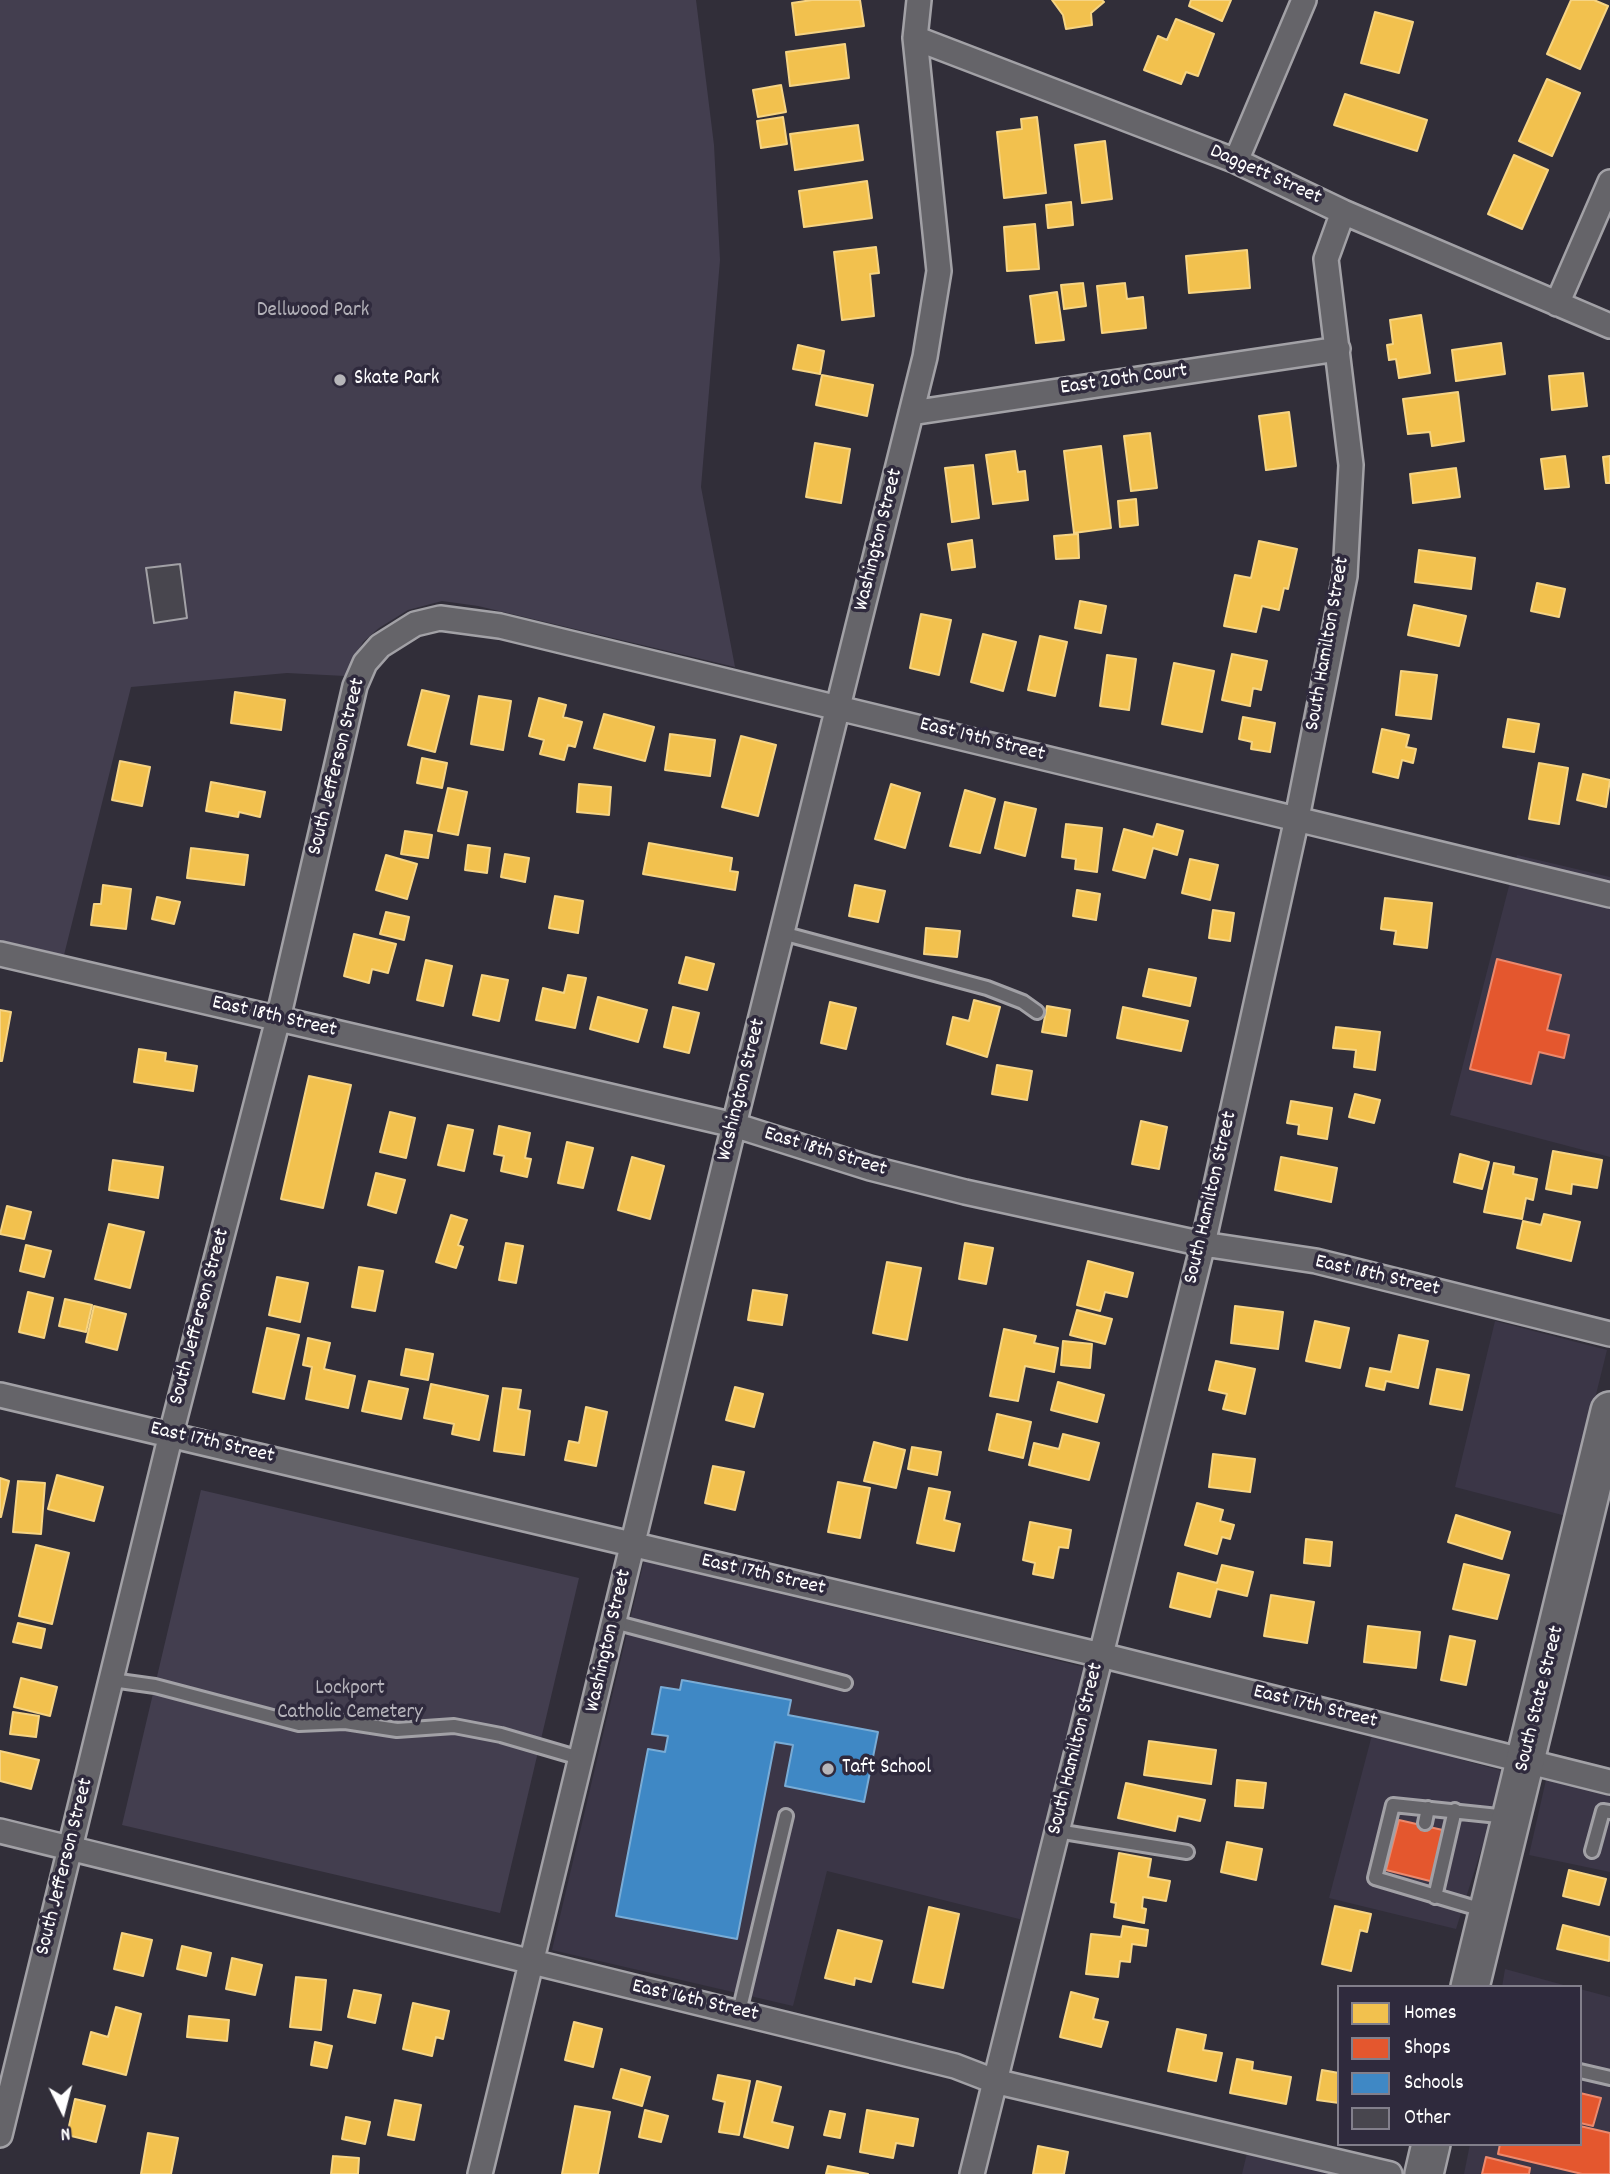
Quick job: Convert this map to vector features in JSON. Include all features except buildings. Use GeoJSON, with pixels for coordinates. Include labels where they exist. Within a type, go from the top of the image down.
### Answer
{"type":"FeatureCollection","features":[{"type":"Feature","properties":{"kind":"main road","name":"South State Street"},"geometry":{"type":"LineString","coordinates":[[1470,1985],[1610,1411]]}},
{"type":"Feature","properties":{"kind":"main road"},"geometry":{"type":"LineString","coordinates":[[1424,2174],[1431,2146]]}},
{"type":"Feature","properties":{"kind":"street","name":"Washington Street"},"geometry":{"type":"LineString","coordinates":[[480,2174],[583,1759],[734,1125],[925,357],[939,271],[915,38],[919,0]]}},
{"type":"Feature","properties":{"kind":"street"},"geometry":{"type":"LineString","coordinates":[[1236,161],[1304,0]]}},
{"type":"Feature","properties":{"kind":"street","name":"Daggett Street"},"geometry":{"type":"LineString","coordinates":[[915,38],[1236,161],[1343,212],[1610,326]]}},
{"type":"Feature","properties":{"kind":"street"},"geometry":{"type":"LineString","coordinates":[[1558,304],[1610,182]]}},
{"type":"Feature","properties":{"kind":"street","name":"South Hamilton Street"},"geometry":{"type":"LineString","coordinates":[[972,2174],[1203,1244],[1297,818],[1345,576],[1351,465],[1326,259],[1343,212]]}},
{"type":"Feature","properties":{"kind":"street","name":"East 20th Court"},"geometry":{"type":"LineString","coordinates":[[911,413],[1338,349]]}},
{"type":"Feature","properties":{"kind":"street","name":"East 19th Street"},"geometry":{"type":"LineString","coordinates":[[365,663],[380,646],[415,624],[440,618],[464,620],[840,707],[1610,895]]}},
{"type":"Feature","properties":{"kind":"street","name":"South Jefferson Street"},"geometry":{"type":"LineString","coordinates":[[0,2135],[171,1434],[278,1018],[355,686],[365,663]]}},
{"type":"Feature","properties":{"kind":"street","name":"East 18th Street"},"geometry":{"type":"LineString","coordinates":[[0,954],[734,1125],[870,1168],[1203,1244],[1316,1261],[1610,1334]]}},
{"type":"Feature","properties":{"kind":"street","name":"East 17th Street"},"geometry":{"type":"LineString","coordinates":[[0,1395],[1101,1655],[1610,1782]]}},
{"type":"Feature","properties":{"kind":"street","name":"East 16th Street"},"geometry":{"type":"LineString","coordinates":[[0,1831],[955,2066],[994,2081],[1390,2174]]}},
{"type":"Feature","properties":{"kind":"lane"},"geometry":{"type":"LineString","coordinates":[[782,933],[987,988],[1023,1002],[1037,1012]]}},
{"type":"Feature","properties":{"kind":"lane"},"geometry":{"type":"LineString","coordinates":[[614,1622],[845,1682]]}},
{"type":"Feature","properties":{"kind":"lane"},"geometry":{"type":"LineString","coordinates":[[112,1680],[155,1686],[299,1724],[345,1722],[397,1730],[454,1726],[500,1735],[583,1759]]}},
{"type":"Feature","properties":{"kind":"lane"},"geometry":{"type":"LineString","coordinates":[[1488,1912],[1435,1897],[1410,1882],[1375,1878],[1393,1805],[1512,1817]]}},
{"type":"Feature","properties":{"kind":"lane"},"geometry":{"type":"LineString","coordinates":[[1424,1823],[1428,1808]]}},
{"type":"Feature","properties":{"kind":"lane"},"geometry":{"type":"LineString","coordinates":[[1435,1897],[1455,1810]]}},
{"type":"Feature","properties":{"kind":"lane"},"geometry":{"type":"LineString","coordinates":[[1592,1851],[1603,1811],[1610,1812]]}},
{"type":"Feature","properties":{"kind":"lane"},"geometry":{"type":"LineString","coordinates":[[740,2012],[786,1816]]}},
{"type":"Feature","properties":{"kind":"lane"},"geometry":{"type":"LineString","coordinates":[[1057,1831],[1187,1852]]}},
{"type":"Feature","properties":{"kind":"lane"},"geometry":{"type":"LineString","coordinates":[[1582,2071],[1610,2078]]}},
{"type":"Feature","properties":{"kind":"shaded area"},"geometry":{"type":"Polygon","coordinates":[[[1517,855],[1610,877],[1610,1157],[1450,1115],[1517,855]]]}},
{"type":"Feature","properties":{"kind":"shaded area"},"geometry":{"type":"Polygon","coordinates":[[[1495,1321],[1607,1350],[1566,1516],[1455,1487],[1495,1321]]]}},
{"type":"Feature","properties":{"kind":"shaded area","name":"Taft School"},"geometry":{"type":"Polygon","coordinates":[[[644,1561],[1088,1668],[1023,1920],[827,1871],[793,2006],[552,1950],[644,1561]]]}},
{"type":"Feature","properties":{"kind":"shaded area"},"geometry":{"type":"Polygon","coordinates":[[[1372,1735],[1506,1772],[1456,1929],[1329,1898],[1372,1735]]]}},
{"type":"Feature","properties":{"kind":"shaded area"},"geometry":{"type":"Polygon","coordinates":[[[1548,1771],[1610,1788],[1610,1872],[1529,1855],[1548,1771]]]}},
{"type":"Feature","properties":{"kind":"shaded area"},"geometry":{"type":"Polygon","coordinates":[[[1505,1969],[1564,1985],[1502,1985],[1505,1969]]]}},
{"type":"Feature","properties":{"kind":"shaded area"},"geometry":{"type":"Polygon","coordinates":[[[1582,1990],[1610,1997],[1610,2174],[1464,2174],[1470,2146],[1582,2146],[1582,1990]]]}},
{"type":"Feature","properties":{"kind":"shaded area"},"geometry":{"type":"Polygon","coordinates":[[[1248,2149],[1363,2174],[1242,2174],[1248,2149]]]}},
{"type":"Feature","properties":{"kind":"green space","name":"Dellwood Park"},"geometry":{"type":"Polygon","coordinates":[[[0,0],[696,0],[714,145],[720,260],[701,487],[735,667],[478,606],[442,601],[408,610],[379,628],[363,642],[345,676],[287,673],[131,687],[64,955],[0,940],[0,0]]]}},
{"type":"Feature","properties":{"kind":"green space","name":"Lockport Catholic Cemetery"},"geometry":{"type":"Polygon","coordinates":[[[201,1490],[579,1578],[500,1913],[122,1825],[201,1490]]]}},
{"type":"Feature","properties":{"kind":"place","name":"Skate Park"},"geometry":{"type":"Point","coordinates":[340,380]}},
{"type":"Feature","properties":{"kind":"place","name":"Taft School"},"geometry":{"type":"Point","coordinates":[828,1769]}}]}
